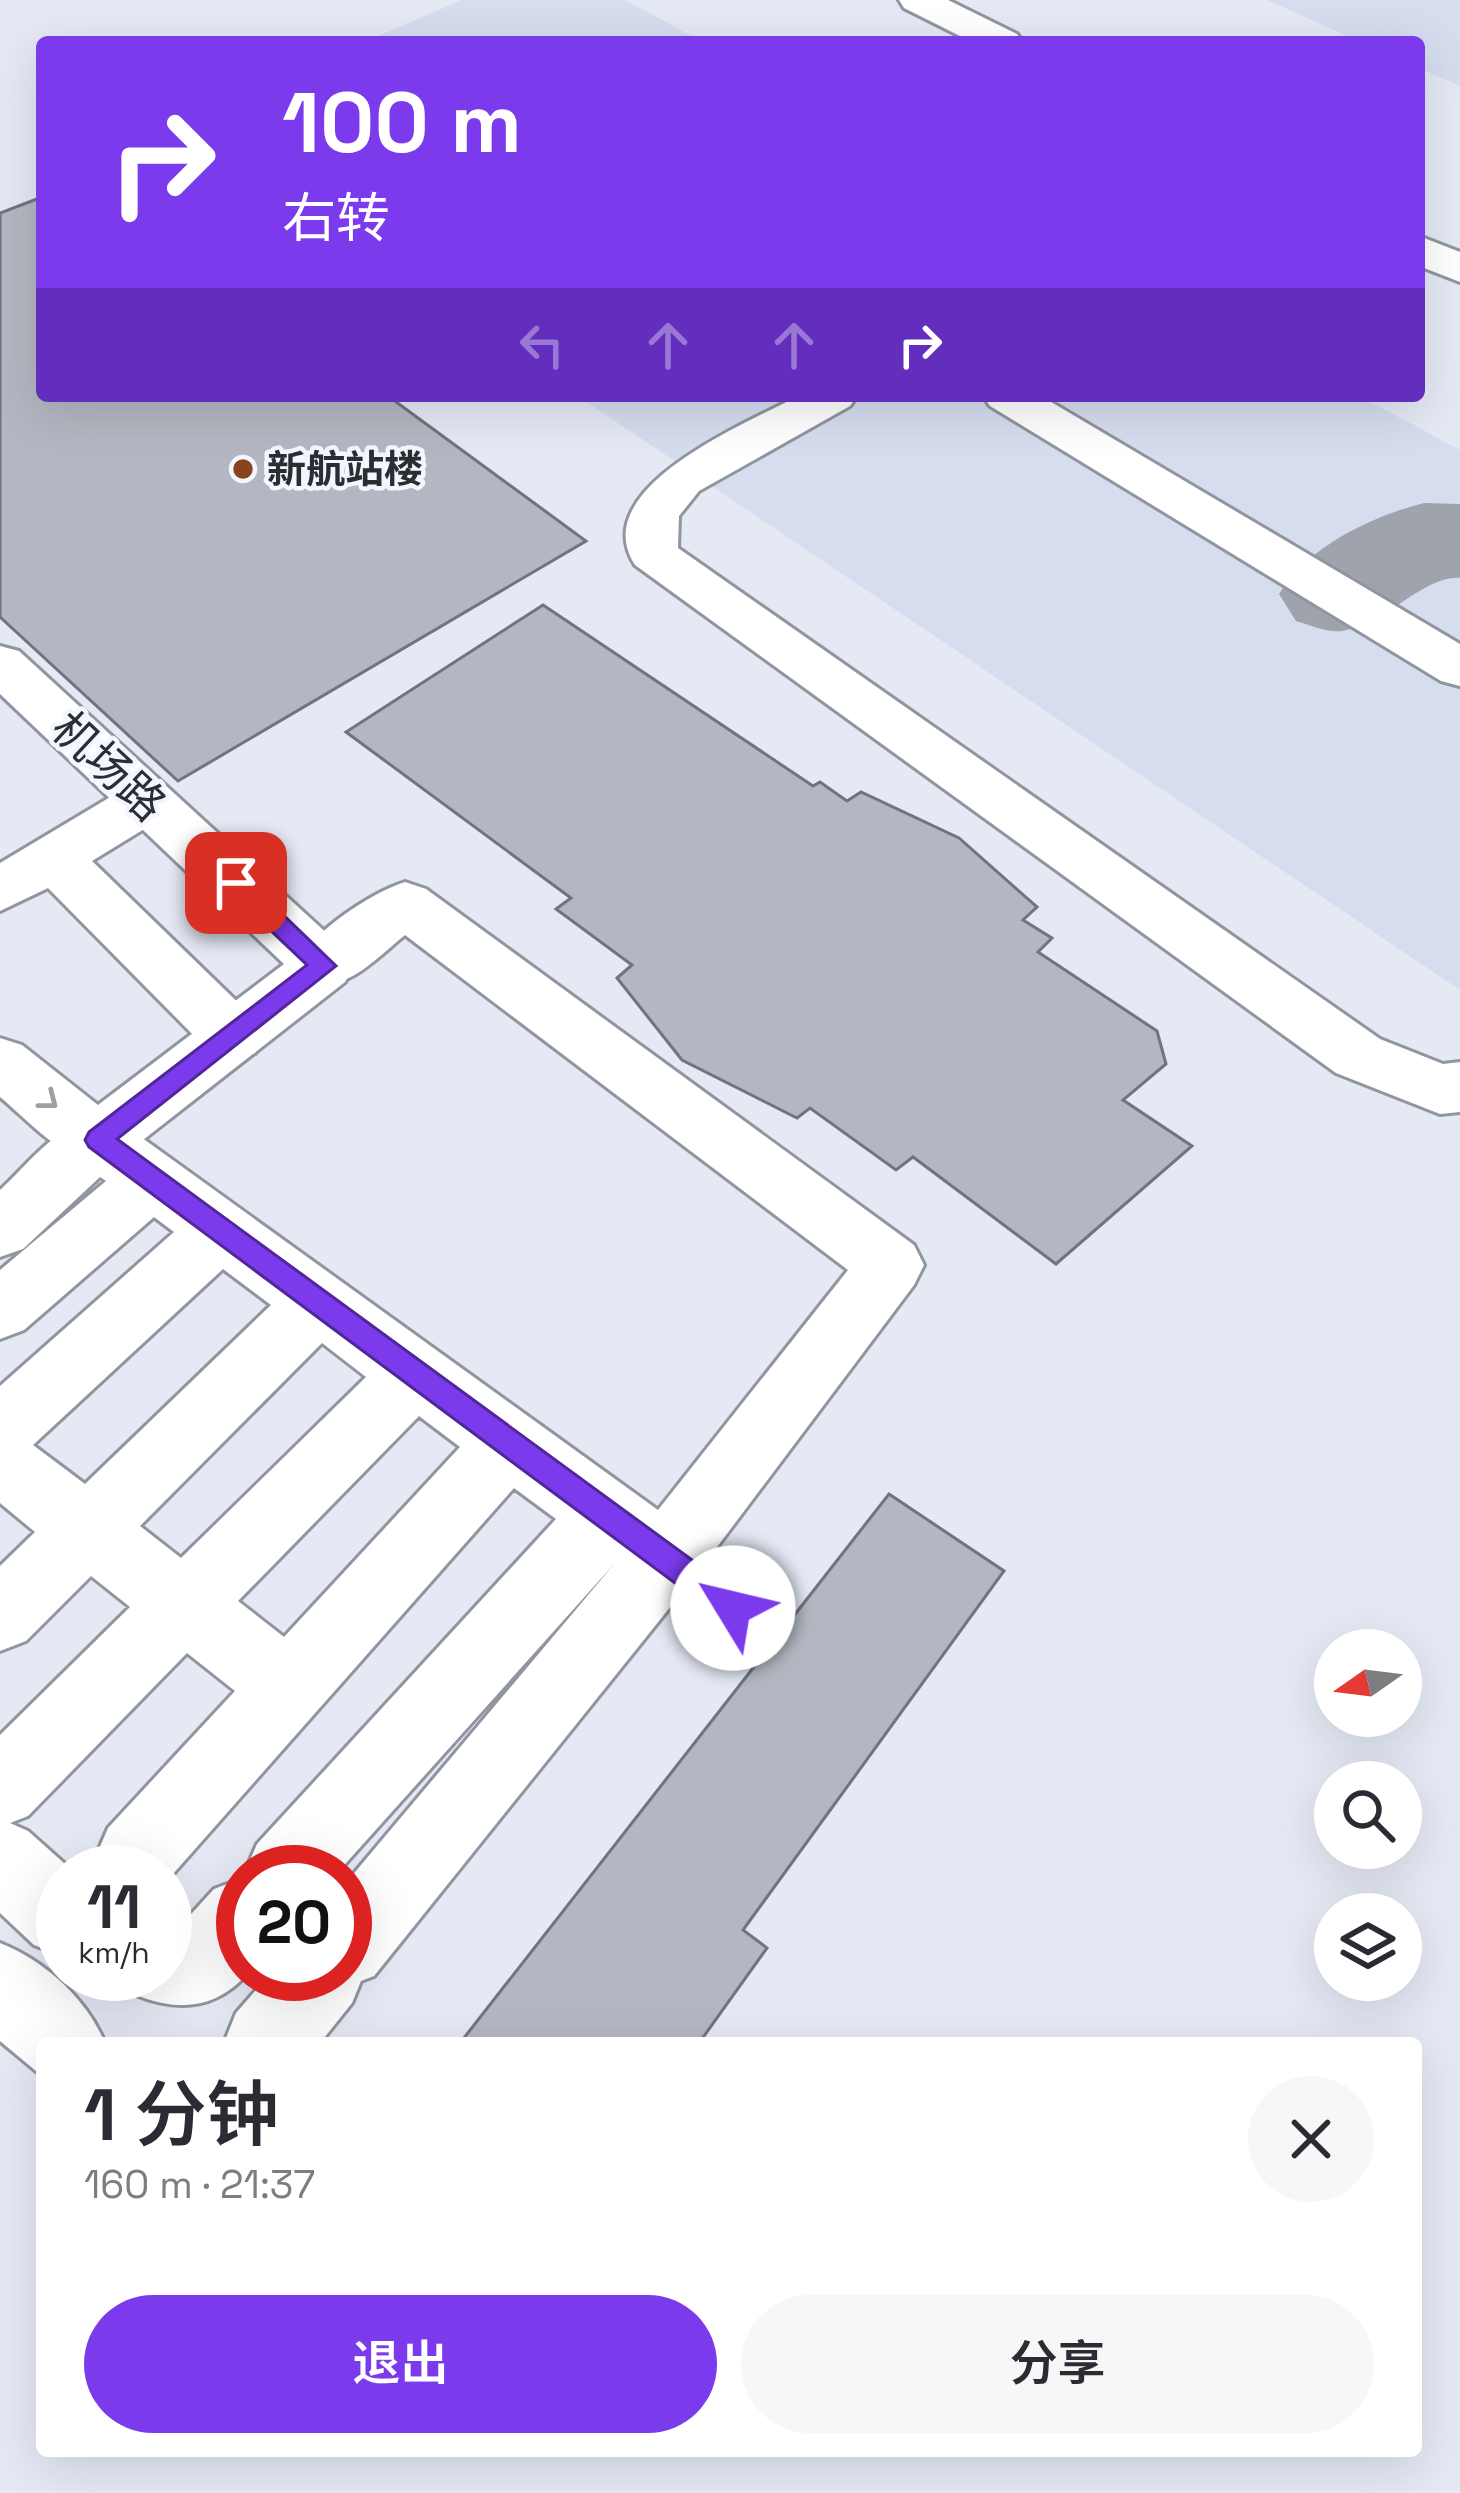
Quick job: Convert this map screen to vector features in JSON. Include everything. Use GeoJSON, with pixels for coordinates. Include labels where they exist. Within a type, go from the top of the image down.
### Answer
{"type":"FeatureCollection","features":[{"type":"Feature","properties":{"kind":"street"},"geometry":{"type":"LineString","coordinates":[[918,0],[991,36]]}},
{"type":"Feature","properties":{"kind":"street"},"geometry":{"type":"LineString","coordinates":[[1425,252],[1460,269]]}},
{"type":"Feature","properties":{"kind":"street"},"geometry":{"type":"LineString","coordinates":[[822,402],[682,480],[654,514],[653,554],[1358,1056],[1440,1089],[1460,1087]]}},
{"type":"Feature","properties":{"kind":"street"},"geometry":{"type":"LineString","coordinates":[[1017,402],[1460,668]]}},
{"type":"Feature","properties":{"kind":"street","name":"机场路"},"geometry":{"type":"LineString","coordinates":[[0,664],[324,966]]}},
{"type":"Feature","properties":{"kind":"street"},"geometry":{"type":"LineString","coordinates":[[0,890],[148,801]]}},
{"type":"Feature","properties":{"kind":"street"},"geometry":{"type":"LineString","coordinates":[[53,857],[233,1036]]}},
{"type":"Feature","properties":{"kind":"street"},"geometry":{"type":"LineString","coordinates":[[0,1230],[98,1140],[405,904],[891,1265],[636,1537],[312,1845]]}},
{"type":"Feature","properties":{"kind":"street"},"geometry":{"type":"LineString","coordinates":[[0,1062],[98,1140],[733,1608]]}},
{"type":"Feature","properties":{"kind":"street"},"geometry":{"type":"LineString","coordinates":[[0,1310],[152,1180]]}},
{"type":"Feature","properties":{"kind":"street"},"geometry":{"type":"LineString","coordinates":[[0,1430],[221,1230]]}},
{"type":"Feature","properties":{"kind":"street"},"geometry":{"type":"LineString","coordinates":[[0,1616],[318,1303]]}},
{"type":"Feature","properties":{"kind":"street"},"geometry":{"type":"LineString","coordinates":[[0,1789],[415,1374]]}},
{"type":"Feature","properties":{"kind":"street"},"geometry":{"type":"LineString","coordinates":[[146,1845],[508,1443]]}},
{"type":"Feature","properties":{"kind":"street"},"geometry":{"type":"LineString","coordinates":[[0,1461],[289,1687]]}},
{"type":"Feature","properties":{"kind":"street"},"geometry":{"type":"LineString","coordinates":[[372,1909],[636,1537]]}},
{"type":"Feature","properties":{"kind":"street"},"geometry":{"type":"LineString","coordinates":[[0,1859],[36,1892]]}},
{"type":"Feature","properties":{"kind":"street"},"geometry":{"type":"LineString","coordinates":[[192,1963],[203,1962],[216,1948]]}},
{"type":"Feature","properties":{"kind":"street"},"geometry":{"type":"LineString","coordinates":[[0,1984],[57,2037]]}},
{"type":"Feature","properties":{"kind":"street"},"geometry":{"type":"LineString","coordinates":[[271,2037],[301,2001]]}},
{"type":"Feature","properties":{"kind":"shaded area"},"geometry":{"type":"Polygon","coordinates":[[[462,0],[625,0],[692,36],[378,36],[462,0]]]}},
{"type":"Feature","properties":{"kind":"shaded area"},"geometry":{"type":"Polygon","coordinates":[[[1267,0],[1460,0],[1460,86],[1425,71],[1425,36],[1348,36],[1267,0]]]}},
{"type":"Feature","properties":{"kind":"shaded area"},"geometry":{"type":"Polygon","coordinates":[[[587,402],[1371,402],[1460,450],[1460,990],[587,402]]]}},
{"type":"Feature","properties":{"kind":"building","name":"新航站楼"},"geometry":{"type":"Polygon","coordinates":[[[36,199],[36,402],[396,402],[586,541],[178,781],[0,617],[0,213],[36,199]]]}},
{"type":"Feature","properties":{"kind":"building"},"geometry":{"type":"Polygon","coordinates":[[[543,605],[813,786],[820,782],[847,801],[861,792],[959,838],[1037,907],[1023,920],[1052,938],[1038,952],[1157,1031],[1166,1064],[1123,1100],[1192,1146],[1056,1264],[913,1157],[896,1170],[810,1108],[797,1118],[682,1060],[617,978],[632,965],[556,909],[571,898],[346,732],[543,605]]]}},
{"type":"Feature","properties":{"kind":"building"},"geometry":{"type":"Polygon","coordinates":[[[889,1494],[1004,1571],[743,1930],[767,1948],[703,2037],[465,2037],[889,1494]]]}},
{"type":"Feature","properties":{"kind":"taxiway"},"geometry":{"type":"LineString","coordinates":[[1337,594],[1424,539],[1460,541]]}},
{"type":"Feature","properties":{"kind":"place","name":"新航站楼"},"geometry":{"type":"Point","coordinates":[243,469]}},
{"type":"Feature","properties":{"kind":"route"},"geometry":{"type":"LineString","coordinates":[[236,883],[324,966],[98,1140],[733,1608]]}}]}
